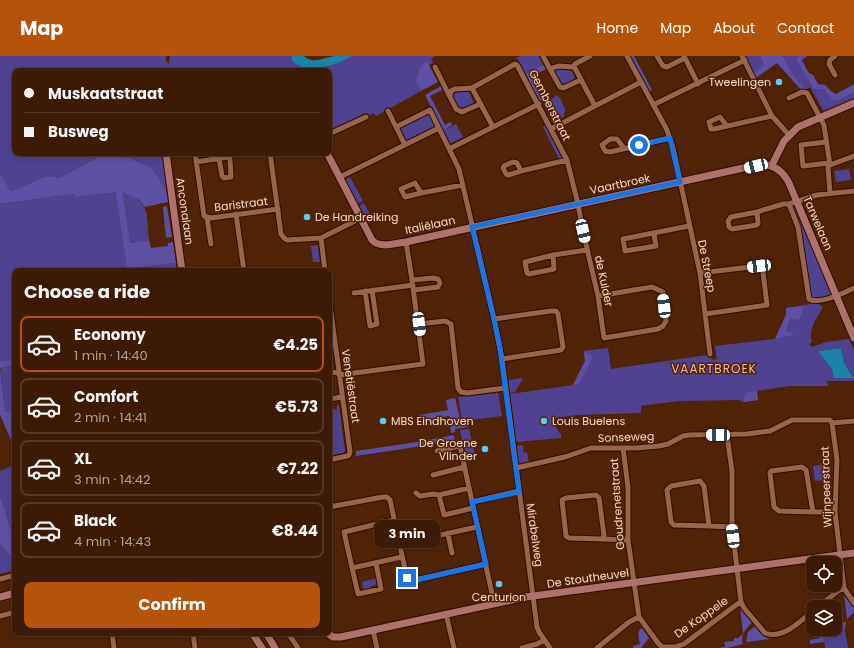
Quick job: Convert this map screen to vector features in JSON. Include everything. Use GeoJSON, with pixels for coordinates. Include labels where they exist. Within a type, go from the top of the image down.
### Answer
{"type":"FeatureCollection","features":[{"type":"Feature","properties":{"kind":"street"},"geometry":{"type":"LineString","coordinates":[[543,56],[560,87],[563,88],[581,80]]}},
{"type":"Feature","properties":{"kind":"street"},"geometry":{"type":"LineString","coordinates":[[574,67],[575,64],[590,56]]}},
{"type":"Feature","properties":{"kind":"street","name":"De Streep"},"geometry":{"type":"LineString","coordinates":[[628,56],[670,138],[700,273],[710,354]]}},
{"type":"Feature","properties":{"kind":"street"},"geometry":{"type":"LineString","coordinates":[[657,56],[661,64],[667,67],[684,57],[698,84]]}},
{"type":"Feature","properties":{"kind":"street"},"geometry":{"type":"LineString","coordinates":[[835,56],[830,60],[829,64],[835,75]]}},
{"type":"Feature","properties":{"kind":"street"},"geometry":{"type":"LineString","coordinates":[[653,105],[698,84],[743,58],[772,116],[789,135]]}},
{"type":"Feature","properties":{"kind":"street","name":"Gemberstraat"},"geometry":{"type":"LineString","coordinates":[[450,96],[452,91],[455,89],[472,88],[515,64],[519,68],[539,104],[568,160],[578,204]]}},
{"type":"Feature","properties":{"kind":"street"},"geometry":{"type":"LineString","coordinates":[[550,68],[558,66],[574,67]]}},
{"type":"Feature","properties":{"kind":"street"},"geometry":{"type":"LineString","coordinates":[[435,67],[456,109],[462,112],[480,104]]}},
{"type":"Feature","properties":{"kind":"street"},"geometry":{"type":"LineString","coordinates":[[574,67],[595,106]]}},
{"type":"Feature","properties":{"kind":"street"},"geometry":{"type":"LineString","coordinates":[[551,129],[641,82]]}},
{"type":"Feature","properties":{"kind":"street"},"geometry":{"type":"LineString","coordinates":[[472,88],[493,127]]}},
{"type":"Feature","properties":{"kind":"street"},"geometry":{"type":"LineString","coordinates":[[789,98],[802,92],[807,93],[824,125],[829,164],[828,171],[830,193]]}},
{"type":"Feature","properties":{"kind":"street"},"geometry":{"type":"LineString","coordinates":[[772,165],[780,148],[789,135],[798,127],[854,103]]}},
{"type":"Feature","properties":{"kind":"street"},"geometry":{"type":"LineString","coordinates":[[449,149],[539,104]]}},
{"type":"Feature","properties":{"kind":"street","name":"Mirabelweg"},"geometry":{"type":"LineString","coordinates":[[396,127],[430,110],[459,169],[502,359],[533,596]]}},
{"type":"Feature","properties":{"kind":"street"},"geometry":{"type":"LineString","coordinates":[[388,111],[405,145]]}},
{"type":"Feature","properties":{"kind":"street"},"geometry":{"type":"LineString","coordinates":[[727,126],[772,116]]}},
{"type":"Feature","properties":{"kind":"street"},"geometry":{"type":"LineString","coordinates":[[332,133],[366,117]]}},
{"type":"Feature","properties":{"kind":"street"},"geometry":{"type":"LineString","coordinates":[[340,177],[439,128]]}},
{"type":"Feature","properties":{"kind":"street"},"geometry":{"type":"LineString","coordinates":[[624,148],[670,138]]}},
{"type":"Feature","properties":{"kind":"street"},"geometry":{"type":"LineString","coordinates":[[826,142],[801,146],[803,166],[829,164],[854,156]]}},
{"type":"Feature","properties":{"kind":"street","name":"Anconalaan"},"geometry":{"type":"LineString","coordinates":[[166,156],[182,268]]}},
{"type":"Feature","properties":{"kind":"street","name":"Baristraat"},"geometry":{"type":"LineString","coordinates":[[195,156],[202,212],[207,218],[211,244]]}},
{"type":"Feature","properties":{"kind":"street"},"geometry":{"type":"LineString","coordinates":[[270,156],[281,234],[284,238],[287,240],[321,238],[361,218]]}},
{"type":"Feature","properties":{"kind":"street","name":"Italiëlaan"},"geometry":{"type":"LineString","coordinates":[[329,156],[372,240],[376,244],[382,245],[406,242],[472,227]]}},
{"type":"Feature","properties":{"kind":"street"},"geometry":{"type":"LineString","coordinates":[[196,162],[219,158]]}},
{"type":"Feature","properties":{"kind":"street"},"geometry":{"type":"LineString","coordinates":[[521,171],[568,160]]}},
{"type":"Feature","properties":{"kind":"street","name":"Vaartbroek"},"geometry":{"type":"LineString","coordinates":[[472,227],[764,164],[772,165]]}},
{"type":"Feature","properties":{"kind":"street","name":"Tarwelaan"},"geometry":{"type":"LineString","coordinates":[[772,165],[785,176],[854,338]]}},
{"type":"Feature","properties":{"kind":"street"},"geometry":{"type":"LineString","coordinates":[[421,193],[463,185]]}},
{"type":"Feature","properties":{"kind":"street"},"geometry":{"type":"LineString","coordinates":[[756,212],[758,223],[756,226],[732,229],[729,227],[728,221],[730,217],[797,202],[817,195],[854,191]]}},
{"type":"Feature","properties":{"kind":"street","name":"de Kulder"},"geometry":{"type":"LineString","coordinates":[[578,204],[598,296],[604,338],[658,329],[663,326],[666,321],[663,292],[652,287],[598,296]]}},
{"type":"Feature","properties":{"kind":"street","name":"Tarwelaan"},"geometry":{"type":"LineString","coordinates":[[789,204],[798,227],[808,298],[810,301],[815,301],[836,296]]}},
{"type":"Feature","properties":{"kind":"street","name":"Baristraat"},"geometry":{"type":"LineString","coordinates":[[207,218],[278,209]]}},
{"type":"Feature","properties":{"kind":"street"},"geometry":{"type":"LineString","coordinates":[[236,214],[244,268]]}},
{"type":"Feature","properties":{"kind":"street"},"geometry":{"type":"LineString","coordinates":[[654,234],[656,246],[625,252],[623,239],[689,226]]}},
{"type":"Feature","properties":{"kind":"street"},"geometry":{"type":"LineString","coordinates":[[321,238],[325,268]]}},
{"type":"Feature","properties":{"kind":"street"},"geometry":{"type":"LineString","coordinates":[[332,373],[423,364],[419,324],[406,242]]}},
{"type":"Feature","properties":{"kind":"street"},"geometry":{"type":"LineString","coordinates":[[553,255],[554,269],[529,274],[527,273],[525,262],[553,255],[587,250]]}},
{"type":"Feature","properties":{"kind":"street"},"geometry":{"type":"LineString","coordinates":[[700,273],[759,266],[762,268],[763,272],[767,305],[705,314]]}},
{"type":"Feature","properties":{"kind":"street"},"geometry":{"type":"LineString","coordinates":[[354,293],[413,285]]}},
{"type":"Feature","properties":{"kind":"street"},"geometry":{"type":"LineString","coordinates":[[836,296],[854,288]]}},
{"type":"Feature","properties":{"kind":"street"},"geometry":{"type":"LineString","coordinates":[[365,291],[370,326],[377,324],[372,290]]}},
{"type":"Feature","properties":{"kind":"street"},"geometry":{"type":"LineString","coordinates":[[494,319],[551,311],[556,311],[558,314],[563,347],[561,350],[502,359]]}},
{"type":"Feature","properties":{"kind":"street"},"geometry":{"type":"LineString","coordinates":[[419,324],[445,321],[451,324],[458,388],[461,392],[506,388]]}},
{"type":"Feature","properties":{"kind":"street","name":"Venetiëstraat"},"geometry":{"type":"LineString","coordinates":[[332,335],[350,452],[347,456],[332,459]]}},
{"type":"Feature","properties":{"kind":"street"},"geometry":{"type":"LineString","coordinates":[[332,400],[342,398]]}},
{"type":"Feature","properties":{"kind":"street","name":"Sonseweg"},"geometry":{"type":"LineString","coordinates":[[516,468],[565,457],[591,448],[636,448],[668,444],[682,436],[689,435],[727,435],[770,431],[792,420],[854,421]]}},
{"type":"Feature","properties":{"kind":"street","name":"Wijnpeerstraat"},"geometry":{"type":"LineString","coordinates":[[831,421],[837,460],[835,512],[840,555]]}},
{"type":"Feature","properties":{"kind":"street","name":"De Koppele"},"geometry":{"type":"LineString","coordinates":[[727,435],[732,471],[732,527],[741,602],[765,633],[769,635],[784,632],[806,616]]}},
{"type":"Feature","properties":{"kind":"street"},"geometry":{"type":"LineString","coordinates":[[437,451],[460,446],[494,603]]}},
{"type":"Feature","properties":{"kind":"street","name":"Goudrenetstraat"},"geometry":{"type":"LineString","coordinates":[[623,448],[628,487],[628,540],[634,582]]}},
{"type":"Feature","properties":{"kind":"street"},"geometry":{"type":"LineString","coordinates":[[433,475],[464,467]]}},
{"type":"Feature","properties":{"kind":"street"},"geometry":{"type":"LineString","coordinates":[[813,512],[806,470],[802,467],[771,470],[770,474],[774,507],[779,511],[813,512],[835,512]]}},
{"type":"Feature","properties":{"kind":"street"},"geometry":{"type":"LineString","coordinates":[[709,526],[704,486],[700,481],[671,486],[667,490],[671,522],[674,525],[732,527]]}},
{"type":"Feature","properties":{"kind":"street"},"geometry":{"type":"LineString","coordinates":[[416,493],[420,496],[433,494],[438,495],[469,488]]}},
{"type":"Feature","properties":{"kind":"street"},"geometry":{"type":"LineString","coordinates":[[472,502],[519,492]]}},
{"type":"Feature","properties":{"kind":"street"},"geometry":{"type":"LineString","coordinates":[[603,539],[598,496],[596,494],[566,498],[562,500],[566,536],[570,538],[628,540]]}},
{"type":"Feature","properties":{"kind":"street"},"geometry":{"type":"LineString","coordinates":[[438,495],[444,515],[473,508]]}},
{"type":"Feature","properties":{"kind":"street"},"geometry":{"type":"LineString","coordinates":[[332,506],[386,496],[390,500],[407,578],[412,581],[486,564]]}},
{"type":"Feature","properties":{"kind":"street"},"geometry":{"type":"LineString","coordinates":[[376,563],[381,589],[358,594],[344,532],[394,520]]}},
{"type":"Feature","properties":{"kind":"street"},"geometry":{"type":"LineString","coordinates":[[427,531],[428,537],[431,537],[477,527]]}},
{"type":"Feature","properties":{"kind":"street"},"geometry":{"type":"LineString","coordinates":[[448,534],[452,553]]}},
{"type":"Feature","properties":{"kind":"street","name":"De Stoutheuvel"},"geometry":{"type":"LineString","coordinates":[[332,635],[337,637],[373,630],[494,603],[533,596],[854,553]]}},
{"type":"Feature","properties":{"kind":"street"},"geometry":{"type":"LineString","coordinates":[[840,555],[844,588],[854,604]]}},
{"type":"Feature","properties":{"kind":"street"},"geometry":{"type":"LineString","coordinates":[[352,568],[402,557]]}},
{"type":"Feature","properties":{"kind":"street"},"geometry":{"type":"LineString","coordinates":[[0,580],[12,576]]}},
{"type":"Feature","properties":{"kind":"street","name":"De Koppele"},"geometry":{"type":"LineString","coordinates":[[634,582],[639,617],[662,647],[675,647],[684,644],[741,602]]}},
{"type":"Feature","properties":{"kind":"street"},"geometry":{"type":"LineString","coordinates":[[827,600],[844,588]]}},
{"type":"Feature","properties":{"kind":"street"},"geometry":{"type":"LineString","coordinates":[[0,597],[12,594]]}},
{"type":"Feature","properties":{"kind":"street"},"geometry":{"type":"LineString","coordinates":[[533,596],[537,627],[550,648]]}},
{"type":"Feature","properties":{"kind":"street"},"geometry":{"type":"LineString","coordinates":[[0,616],[12,613]]}},
{"type":"Feature","properties":{"kind":"street"},"geometry":{"type":"LineString","coordinates":[[446,614],[454,648]]}},
{"type":"Feature","properties":{"kind":"street"},"geometry":{"type":"LineString","coordinates":[[597,648],[629,622],[639,617]]}},
{"type":"Feature","properties":{"kind":"street"},"geometry":{"type":"LineString","coordinates":[[373,630],[377,648]]}},
{"type":"Feature","properties":{"kind":"street"},"geometry":{"type":"LineString","coordinates":[[112,636],[114,648]]}},
{"type":"Feature","properties":{"kind":"street"},"geometry":{"type":"LineString","coordinates":[[193,636],[195,648]]}},
{"type":"Feature","properties":{"kind":"street"},"geometry":{"type":"LineString","coordinates":[[254,636],[262,648]]}},
{"type":"Feature","properties":{"kind":"street"},"geometry":{"type":"LineString","coordinates":[[268,636],[275,648]]}},
{"type":"Feature","properties":{"kind":"street"},"geometry":{"type":"LineString","coordinates":[[290,636],[298,648]]}},
{"type":"Feature","properties":{"kind":"street"},"geometry":{"type":"LineString","coordinates":[[522,648],[544,640]]}},
{"type":"Feature","properties":{"kind":"shaded area"},"geometry":{"type":"Polygon","coordinates":[[[0,56],[166,56],[166,61],[169,64],[170,56],[291,56],[291,58],[307,68],[12,68],[12,156],[99,156],[59,178],[50,176],[44,177],[11,191],[0,174],[0,56]]]}},
{"type":"Feature","properties":{"kind":"shaded area"},"geometry":{"type":"Polygon","coordinates":[[[352,56],[435,56],[431,59],[433,63],[429,65],[427,62],[419,68],[418,76],[415,80],[421,91],[376,116],[373,113],[368,116],[365,113],[332,131],[332,68],[314,68],[336,63],[352,56]]]}},
{"type":"Feature","properties":{"kind":"shaded area"},"geometry":{"type":"Polygon","coordinates":[[[520,56],[539,56],[543,65],[525,74],[516,58],[520,56]]]}},
{"type":"Feature","properties":{"kind":"shaded area"},"geometry":{"type":"Polygon","coordinates":[[[630,56],[634,56],[652,90],[649,93],[630,56]]]}},
{"type":"Feature","properties":{"kind":"shaded area"},"geometry":{"type":"Polygon","coordinates":[[[744,56],[760,56],[764,65],[753,73],[744,56]]]}},
{"type":"Feature","properties":{"kind":"shaded area"},"geometry":{"type":"Polygon","coordinates":[[[760,56],[783,56],[793,75],[806,89],[802,91],[777,63],[756,78],[753,73],[764,65],[760,56]]]}},
{"type":"Feature","properties":{"kind":"shaded area"},"geometry":{"type":"Polygon","coordinates":[[[783,56],[800,56],[797,58],[815,89],[824,89],[833,101],[840,100],[854,92],[854,99],[824,112],[810,87],[806,89],[793,75],[783,56]]]}},
{"type":"Feature","properties":{"kind":"shaded area"},"geometry":{"type":"Polygon","coordinates":[[[800,56],[807,56],[802,60],[808,72],[813,75],[818,84],[825,85],[836,94],[854,84],[854,92],[840,100],[833,101],[824,89],[814,89],[797,61],[797,58],[800,56]]]}},
{"type":"Feature","properties":{"kind":"shaded area"},"geometry":{"type":"Polygon","coordinates":[[[427,61],[438,82],[421,91],[415,80],[418,76],[419,68],[427,61]]]}},
{"type":"Feature","properties":{"kind":"shaded area"},"geometry":{"type":"Polygon","coordinates":[[[543,65],[546,69],[531,77],[544,100],[540,102],[525,74],[543,65]]]}},
{"type":"Feature","properties":{"kind":"shaded area"},"geometry":{"type":"Polygon","coordinates":[[[559,69],[572,71],[576,81],[562,86],[553,71],[559,69]]]}},
{"type":"Feature","properties":{"kind":"shaded area"},"geometry":{"type":"Polygon","coordinates":[[[441,86],[442,90],[430,96],[445,125],[451,122],[452,125],[443,131],[425,95],[441,86]]]}},
{"type":"Feature","properties":{"kind":"shaded area"},"geometry":{"type":"Polygon","coordinates":[[[459,91],[469,92],[474,103],[462,110],[459,109],[453,94],[459,91]]]}},
{"type":"Feature","properties":{"kind":"shaded area"},"geometry":{"type":"Polygon","coordinates":[[[556,95],[560,98],[566,111],[564,112],[564,117],[555,119],[550,109],[551,100],[556,95]]]}},
{"type":"Feature","properties":{"kind":"shaded area"},"geometry":{"type":"Polygon","coordinates":[[[429,114],[435,126],[405,141],[400,128],[429,114]]]}},
{"type":"Feature","properties":{"kind":"shaded area"},"geometry":{"type":"Polygon","coordinates":[[[456,124],[463,137],[450,144],[443,131],[456,124]]]}},
{"type":"Feature","properties":{"kind":"shaded area"},"geometry":{"type":"Polygon","coordinates":[[[546,125],[562,158],[559,159],[543,127],[546,125]]]}},
{"type":"Feature","properties":{"kind":"shaded area"},"geometry":{"type":"Polygon","coordinates":[[[99,156],[129,158],[151,168],[166,189],[168,202],[145,207],[139,200],[123,192],[130,243],[149,240],[151,248],[168,246],[168,243],[173,242],[176,263],[127,268],[116,192],[76,197],[73,194],[0,204],[0,174],[11,191],[44,177],[50,176],[59,178],[99,156]]]}},
{"type":"Feature","properties":{"kind":"shaded area"},"geometry":{"type":"Polygon","coordinates":[[[108,156],[162,156],[166,189],[164,186],[108,156]]]}},
{"type":"Feature","properties":{"kind":"shaded area"},"geometry":{"type":"Polygon","coordinates":[[[849,169],[851,180],[836,182],[834,171],[849,169]]]}},
{"type":"Feature","properties":{"kind":"shaded area"},"geometry":{"type":"Polygon","coordinates":[[[350,177],[363,201],[357,204],[346,181],[346,179],[350,177]]]}},
{"type":"Feature","properties":{"kind":"shaded area"},"geometry":{"type":"Polygon","coordinates":[[[123,191],[138,200],[143,205],[147,216],[149,240],[130,243],[123,191]]]}},
{"type":"Feature","properties":{"kind":"shaded area"},"geometry":{"type":"Polygon","coordinates":[[[117,192],[127,268],[12,268],[12,412],[5,413],[0,363],[0,204],[73,194],[76,197],[117,192]]]}},
{"type":"Feature","properties":{"kind":"shaded area"},"geometry":{"type":"Polygon","coordinates":[[[364,203],[373,220],[369,223],[367,222],[359,206],[364,203]]]}},
{"type":"Feature","properties":{"kind":"shaded area"},"geometry":{"type":"Polygon","coordinates":[[[167,206],[172,237],[166,238],[163,207],[167,206]]]}},
{"type":"Feature","properties":{"kind":"shaded area"},"geometry":{"type":"Polygon","coordinates":[[[793,206],[798,209],[832,295],[811,298],[799,222],[792,207],[793,206]]]}},
{"type":"Feature","properties":{"kind":"shaded area"},"geometry":{"type":"Polygon","coordinates":[[[318,245],[320,262],[313,262],[311,246],[318,245]]]}},
{"type":"Feature","properties":{"kind":"shaded area"},"geometry":{"type":"Polygon","coordinates":[[[176,263],[177,268],[135,268],[176,263]]]}},
{"type":"Feature","properties":{"kind":"shaded area"},"geometry":{"type":"Polygon","coordinates":[[[817,303],[823,307],[812,328],[812,342],[809,344],[812,347],[826,342],[849,339],[854,350],[854,377],[844,363],[841,348],[818,351],[832,369],[833,378],[854,378],[854,381],[827,381],[828,386],[789,386],[757,391],[758,400],[744,402],[739,400],[678,401],[641,406],[641,413],[578,415],[553,418],[561,438],[516,442],[510,394],[573,385],[585,361],[584,351],[608,348],[611,369],[708,355],[713,360],[717,359],[715,346],[775,339],[786,315],[786,308],[817,303]]]}},
{"type":"Feature","properties":{"kind":"shaded area"},"geometry":{"type":"Polygon","coordinates":[[[804,306],[799,320],[790,318],[786,332],[796,334],[775,339],[786,315],[786,308],[804,306]]]}},
{"type":"Feature","properties":{"kind":"shaded area"},"geometry":{"type":"Polygon","coordinates":[[[584,351],[593,357],[579,384],[573,385],[585,361],[584,351]]]}},
{"type":"Feature","properties":{"kind":"shaded area"},"geometry":{"type":"Polygon","coordinates":[[[12,360],[12,365],[0,368],[0,362],[12,360]]]}},
{"type":"Feature","properties":{"kind":"shaded area"},"geometry":{"type":"Polygon","coordinates":[[[0,368],[5,412],[12,412],[12,442],[0,415],[0,368]]]}},
{"type":"Feature","properties":{"kind":"shaded area"},"geometry":{"type":"Polygon","coordinates":[[[523,378],[515,392],[510,393],[508,380],[523,378]]]}},
{"type":"Feature","properties":{"kind":"shaded area"},"geometry":{"type":"Polygon","coordinates":[[[757,391],[758,400],[744,402],[745,393],[757,391]]]}},
{"type":"Feature","properties":{"kind":"shaded area"},"geometry":{"type":"Polygon","coordinates":[[[498,393],[502,416],[462,421],[458,397],[498,393]]]}},
{"type":"Feature","properties":{"kind":"shaded area"},"geometry":{"type":"Polygon","coordinates":[[[455,398],[461,423],[468,422],[469,427],[455,429],[455,432],[451,433],[449,416],[420,421],[419,415],[448,410],[446,400],[455,398]]]}},
{"type":"Feature","properties":{"kind":"shaded area"},"geometry":{"type":"Polygon","coordinates":[[[337,405],[339,405],[345,451],[343,453],[332,455],[332,410],[337,409],[337,405]]]}},
{"type":"Feature","properties":{"kind":"shaded area"},"geometry":{"type":"Polygon","coordinates":[[[469,429],[475,455],[466,456],[460,430],[469,429]]]}},
{"type":"Feature","properties":{"kind":"shaded area"},"geometry":{"type":"Polygon","coordinates":[[[454,435],[455,441],[356,456],[356,451],[454,435]]]}},
{"type":"Feature","properties":{"kind":"shaded area"},"geometry":{"type":"Polygon","coordinates":[[[523,445],[524,453],[527,452],[529,463],[518,465],[516,446],[523,445]]]}},
{"type":"Feature","properties":{"kind":"shaded area"},"geometry":{"type":"Polygon","coordinates":[[[826,464],[827,480],[815,481],[813,466],[826,464]]]}},
{"type":"Feature","properties":{"kind":"shaded area"},"geometry":{"type":"Polygon","coordinates":[[[12,466],[12,535],[0,498],[0,471],[12,466]]]}},
{"type":"Feature","properties":{"kind":"shaded area"},"geometry":{"type":"Polygon","coordinates":[[[1,498],[12,535],[12,558],[0,544],[1,498]]]}},
{"type":"Feature","properties":{"kind":"shaded area"},"geometry":{"type":"Polygon","coordinates":[[[0,544],[12,558],[12,571],[0,574],[0,544]]]}},
{"type":"Feature","properties":{"kind":"shaded area"},"geometry":{"type":"Polygon","coordinates":[[[377,578],[378,584],[371,586],[371,590],[364,591],[362,582],[377,578]]]}},
{"type":"Feature","properties":{"kind":"shaded area"},"geometry":{"type":"Polygon","coordinates":[[[844,595],[854,608],[854,612],[847,619],[844,595]]]}},
{"type":"Feature","properties":{"kind":"shaded area"},"geometry":{"type":"Polygon","coordinates":[[[740,607],[753,622],[744,632],[742,638],[743,644],[727,648],[717,648],[725,647],[724,642],[734,641],[734,638],[738,638],[743,634],[740,607]]]}},
{"type":"Feature","properties":{"kind":"shaded area"},"geometry":{"type":"Polygon","coordinates":[[[842,622],[846,622],[845,630],[842,631],[842,622]]]}},
{"type":"Feature","properties":{"kind":"shaded area"},"geometry":{"type":"Polygon","coordinates":[[[755,626],[763,636],[770,639],[746,642],[748,632],[755,626]]]}},
{"type":"Feature","properties":{"kind":"shaded area"},"geometry":{"type":"Polygon","coordinates":[[[642,628],[649,638],[641,648],[633,648],[633,646],[640,644],[638,633],[642,628]]]}},
{"type":"Feature","properties":{"kind":"shaded area"},"geometry":{"type":"Polygon","coordinates":[[[845,630],[848,648],[825,648],[823,636],[842,636],[842,631],[845,630]]]}},
{"type":"Feature","properties":{"kind":"shaded area"},"geometry":{"type":"Polygon","coordinates":[[[820,636],[823,636],[824,642],[810,644],[810,640],[820,638],[820,636]]]}},
{"type":"Feature","properties":{"kind":"water"},"geometry":{"type":"Polygon","coordinates":[[[291,56],[304,56],[307,59],[319,60],[335,56],[352,56],[340,62],[319,68],[312,68],[294,63],[291,56]]]}},
{"type":"Feature","properties":{"kind":"water"},"geometry":{"type":"Polygon","coordinates":[[[841,348],[844,363],[854,378],[833,378],[832,369],[818,351],[841,348]]]}},
{"type":"Feature","properties":{"kind":"place","name":"Tweelingen"},"geometry":{"type":"Point","coordinates":[779,82]}},
{"type":"Feature","properties":{"kind":"place","name":"De Handreiking"},"geometry":{"type":"Point","coordinates":[307,217]}},
{"type":"Feature","properties":{"kind":"place","name":"MBS Eindhoven"},"geometry":{"type":"Point","coordinates":[383,421]}},
{"type":"Feature","properties":{"kind":"place","name":"Louis Buelens"},"geometry":{"type":"Point","coordinates":[544,421]}},
{"type":"Feature","properties":{"kind":"place","name":"De Groene Vlinder"},"geometry":{"type":"Point","coordinates":[485,449]}},
{"type":"Feature","properties":{"kind":"place","name":"Centurion"},"geometry":{"type":"Point","coordinates":[499,584]}},
{"type":"Feature","properties":{"kind":"district","name":"VAARTBROEK"},"geometry":{"type":"Point","coordinates":[714,369]}},
{"type":"Feature","properties":{"kind":"route"},"geometry":{"type":"LineString","coordinates":[[407,578],[408,580],[412,581],[486,564],[472,502],[519,492],[500,348],[472,227],[680,182],[670,138],[639,145]]}}]}
